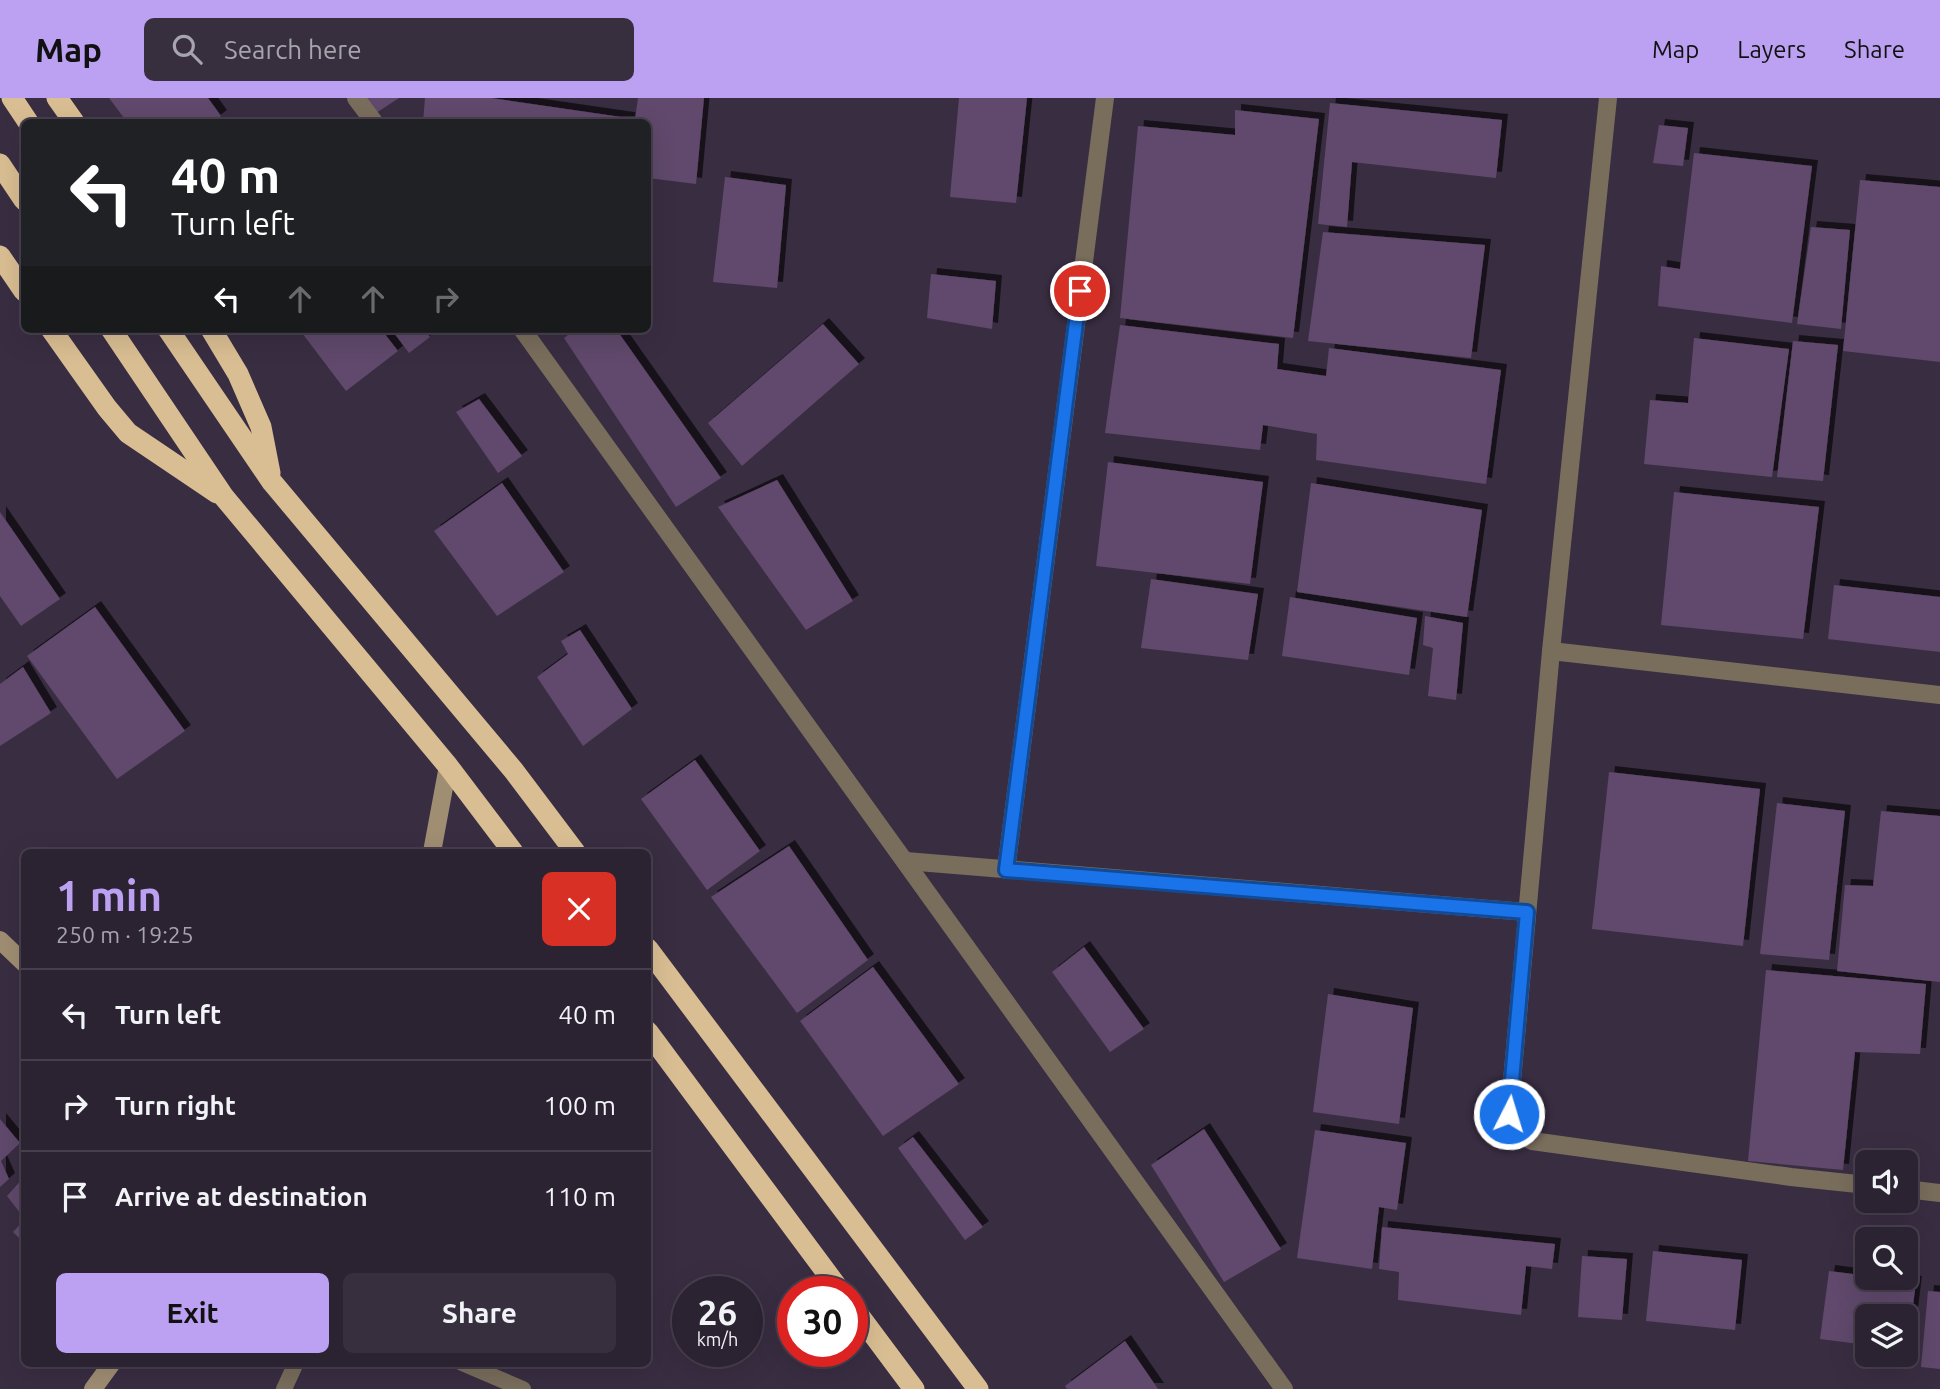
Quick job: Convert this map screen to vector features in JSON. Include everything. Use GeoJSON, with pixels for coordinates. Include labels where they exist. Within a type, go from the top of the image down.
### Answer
{"type":"FeatureCollection","features":[{"type":"Feature","properties":{"kind":"highway"},"geometry":{"type":"LineString","coordinates":[[12,98],[26,119]]}},
{"type":"Feature","properties":{"kind":"highway"},"geometry":{"type":"LineString","coordinates":[[57,98],[72,119]]}},
{"type":"Feature","properties":{"kind":"highway"},"geometry":{"type":"LineString","coordinates":[[0,164],[21,196]]}},
{"type":"Feature","properties":{"kind":"highway"},"geometry":{"type":"LineString","coordinates":[[0,256],[21,287]]}},
{"type":"Feature","properties":{"kind":"highway"},"geometry":{"type":"LineString","coordinates":[[54,333],[128,433],[224,497]]}},
{"type":"Feature","properties":{"kind":"highway"},"geometry":{"type":"LineString","coordinates":[[114,333],[224,497],[448,766],[511,849]]}},
{"type":"Feature","properties":{"kind":"highway"},"geometry":{"type":"LineString","coordinates":[[171,333],[272,482],[514,771],[573,849]]}},
{"type":"Feature","properties":{"kind":"highway"},"geometry":{"type":"LineString","coordinates":[[213,333],[238,374],[261,427],[272,482]]}},
{"type":"Feature","properties":{"kind":"highway"},"geometry":{"type":"LineString","coordinates":[[651,953],[978,1389]]}},
{"type":"Feature","properties":{"kind":"highway"},"geometry":{"type":"LineString","coordinates":[[651,1036],[829,1276]]}},
{"type":"Feature","properties":{"kind":"highway"},"geometry":{"type":"LineString","coordinates":[[868,1327],[914,1389]]}},
{"type":"Feature","properties":{"kind":"main road"},"geometry":{"type":"LineString","coordinates":[[433,849],[448,766]]}},
{"type":"Feature","properties":{"kind":"main road"},"geometry":{"type":"LineString","coordinates":[[0,940],[21,960]]}},
{"type":"Feature","properties":{"kind":"main road"},"geometry":{"type":"LineString","coordinates":[[93,1389],[109,1367]]}},
{"type":"Feature","properties":{"kind":"street"},"geometry":{"type":"LineString","coordinates":[[356,98],[372,119]]}},
{"type":"Feature","properties":{"kind":"street"},"geometry":{"type":"LineString","coordinates":[[1006,870],[1105,98]]}},
{"type":"Feature","properties":{"kind":"street"},"geometry":{"type":"LineString","coordinates":[[1608,98],[1551,650],[1509,1114],[1516,1132],[1532,1141],[1855,1184]]}},
{"type":"Feature","properties":{"kind":"street"},"geometry":{"type":"LineString","coordinates":[[525,333],[1283,1389]]}},
{"type":"Feature","properties":{"kind":"street"},"geometry":{"type":"LineString","coordinates":[[1551,650],[1940,695]]}},
{"type":"Feature","properties":{"kind":"street"},"geometry":{"type":"LineString","coordinates":[[906,861],[1527,912]]}},
{"type":"Feature","properties":{"kind":"street"},"geometry":{"type":"LineString","coordinates":[[1918,1190],[1940,1193]]}},
{"type":"Feature","properties":{"kind":"lane"},"geometry":{"type":"LineString","coordinates":[[284,1389],[294,1367]]}},
{"type":"Feature","properties":{"kind":"lane"},"geometry":{"type":"LineString","coordinates":[[471,1367],[523,1389]]}},
{"type":"Feature","properties":{"kind":"building"},"geometry":{"type":"Polygon","coordinates":[[[109,98],[208,98],[221,116],[217,119],[125,119],[109,98]]]}},
{"type":"Feature","properties":{"kind":"building"},"geometry":{"type":"Polygon","coordinates":[[[358,98],[399,98],[370,117],[358,98]]]}},
{"type":"Feature","properties":{"kind":"building"},"geometry":{"type":"Polygon","coordinates":[[[425,98],[491,98],[635,119],[423,119],[425,98]]]}},
{"type":"Feature","properties":{"kind":"building"},"geometry":{"type":"Polygon","coordinates":[[[638,98],[704,98],[696,184],[651,178],[651,119],[635,119],[638,98]]]}},
{"type":"Feature","properties":{"kind":"building"},"geometry":{"type":"Polygon","coordinates":[[[959,98],[1027,98],[1016,203],[950,197],[959,98]]]}},
{"type":"Feature","properties":{"kind":"building"},"geometry":{"type":"Polygon","coordinates":[[[1330,103],[1502,120],[1496,178],[1352,162],[1347,227],[1318,224],[1330,103]]]}},
{"type":"Feature","properties":{"kind":"building"},"geometry":{"type":"Polygon","coordinates":[[[1235,110],[1319,119],[1293,338],[1120,318],[1138,126],[1235,135],[1235,110]]]}},
{"type":"Feature","properties":{"kind":"building"},"geometry":{"type":"Polygon","coordinates":[[[1659,125],[1688,128],[1683,166],[1653,163],[1659,125]]]}},
{"type":"Feature","properties":{"kind":"building"},"geometry":{"type":"Polygon","coordinates":[[[1694,153],[1812,166],[1792,323],[1658,306],[1661,266],[1680,269],[1694,153]]]}},
{"type":"Feature","properties":{"kind":"building"},"geometry":{"type":"Polygon","coordinates":[[[725,177],[786,185],[777,288],[713,282],[725,177]]]}},
{"type":"Feature","properties":{"kind":"building"},"geometry":{"type":"Polygon","coordinates":[[[1860,180],[1940,187],[1940,362],[1843,351],[1860,180]]]}},
{"type":"Feature","properties":{"kind":"building"},"geometry":{"type":"Polygon","coordinates":[[[1811,227],[1850,230],[1841,329],[1797,324],[1811,227]]]}},
{"type":"Feature","properties":{"kind":"building"},"geometry":{"type":"Polygon","coordinates":[[[1323,232],[1485,245],[1471,358],[1308,341],[1323,232]]]}},
{"type":"Feature","properties":{"kind":"building"},"geometry":{"type":"Polygon","coordinates":[[[931,274],[996,281],[992,329],[927,318],[931,274]]]}},
{"type":"Feature","properties":{"kind":"building"},"geometry":{"type":"Polygon","coordinates":[[[823,324],[859,364],[742,466],[708,423],[823,324]]]}},
{"type":"Feature","properties":{"kind":"building"},"geometry":{"type":"Polygon","coordinates":[[[1120,325],[1279,344],[1277,369],[1326,376],[1329,348],[1501,370],[1486,484],[1316,460],[1317,434],[1263,425],[1260,450],[1105,433],[1120,325]]]}},
{"type":"Feature","properties":{"kind":"building"},"geometry":{"type":"Polygon","coordinates":[[[302,333],[384,333],[398,351],[346,391],[302,333]]]}},
{"type":"Feature","properties":{"kind":"building"},"geometry":{"type":"Polygon","coordinates":[[[394,333],[427,333],[430,337],[409,353],[394,333]]]}},
{"type":"Feature","properties":{"kind":"building"},"geometry":{"type":"Polygon","coordinates":[[[571,333],[619,333],[721,478],[676,507],[564,338],[571,333]]]}},
{"type":"Feature","properties":{"kind":"building"},"geometry":{"type":"Polygon","coordinates":[[[1694,338],[1789,349],[1772,477],[1644,464],[1650,400],[1688,403],[1694,338]]]}},
{"type":"Feature","properties":{"kind":"building"},"geometry":{"type":"Polygon","coordinates":[[[1793,341],[1838,345],[1823,481],[1777,477],[1793,341]]]}},
{"type":"Feature","properties":{"kind":"building"},"geometry":{"type":"Polygon","coordinates":[[[479,399],[522,456],[498,473],[456,412],[479,399]]]}},
{"type":"Feature","properties":{"kind":"building"},"geometry":{"type":"Polygon","coordinates":[[[1108,462],[1263,482],[1250,584],[1096,566],[1108,462]]]}},
{"type":"Feature","properties":{"kind":"building"},"geometry":{"type":"Polygon","coordinates":[[[777,480],[853,601],[806,630],[718,507],[777,480]]]}},
{"type":"Feature","properties":{"kind":"building"},"geometry":{"type":"Polygon","coordinates":[[[502,483],[564,572],[497,616],[434,531],[502,483]]]}},
{"type":"Feature","properties":{"kind":"building"},"geometry":{"type":"Polygon","coordinates":[[[1311,483],[1482,510],[1467,617],[1297,592],[1311,483]]]}},
{"type":"Feature","properties":{"kind":"building"},"geometry":{"type":"Polygon","coordinates":[[[1674,492],[1819,507],[1803,639],[1661,625],[1674,492]]]}},
{"type":"Feature","properties":{"kind":"building"},"geometry":{"type":"Polygon","coordinates":[[[0,512],[60,599],[21,626],[0,596],[0,512]]]}},
{"type":"Feature","properties":{"kind":"building"},"geometry":{"type":"Polygon","coordinates":[[[1151,579],[1258,594],[1248,660],[1141,648],[1151,579]]]}},
{"type":"Feature","properties":{"kind":"building"},"geometry":{"type":"Polygon","coordinates":[[[1834,585],[1940,597],[1940,652],[1828,639],[1834,585]]]}},
{"type":"Feature","properties":{"kind":"building"},"geometry":{"type":"Polygon","coordinates":[[[1290,597],[1417,618],[1409,675],[1282,656],[1290,597]]]}},
{"type":"Feature","properties":{"kind":"building"},"geometry":{"type":"Polygon","coordinates":[[[95,607],[185,731],[117,779],[27,656],[95,607]]]}},
{"type":"Feature","properties":{"kind":"building"},"geometry":{"type":"Polygon","coordinates":[[[1425,616],[1463,623],[1456,700],[1428,696],[1433,648],[1423,645],[1425,616]]]}},
{"type":"Feature","properties":{"kind":"building"},"geometry":{"type":"Polygon","coordinates":[[[580,630],[632,709],[583,746],[537,677],[568,654],[561,641],[580,630]]]}},
{"type":"Feature","properties":{"kind":"building"},"geometry":{"type":"Polygon","coordinates":[[[23,667],[51,713],[0,746],[0,684],[23,667]]]}},
{"type":"Feature","properties":{"kind":"building"},"geometry":{"type":"Polygon","coordinates":[[[695,760],[760,851],[707,890],[641,799],[695,760]]]}},
{"type":"Feature","properties":{"kind":"building"},"geometry":{"type":"Polygon","coordinates":[[[1609,772],[1760,789],[1743,946],[1592,929],[1609,772]]]}},
{"type":"Feature","properties":{"kind":"building"},"geometry":{"type":"Polygon","coordinates":[[[1777,803],[1845,811],[1829,960],[1760,954],[1777,803]]]}},
{"type":"Feature","properties":{"kind":"building"},"geometry":{"type":"Polygon","coordinates":[[[1881,811],[1940,816],[1940,982],[1837,971],[1845,885],[1873,886],[1881,811]]]}},
{"type":"Feature","properties":{"kind":"building"},"geometry":{"type":"Polygon","coordinates":[[[789,846],[868,960],[797,1013],[711,897],[789,846]]]}},
{"type":"Feature","properties":{"kind":"building"},"geometry":{"type":"Polygon","coordinates":[[[1084,947],[1144,1029],[1110,1052],[1052,972],[1084,947]]]}},
{"type":"Feature","properties":{"kind":"building"},"geometry":{"type":"Polygon","coordinates":[[[873,967],[959,1084],[883,1136],[800,1021],[873,967]]]}},
{"type":"Feature","properties":{"kind":"building"},"geometry":{"type":"Polygon","coordinates":[[[1766,970],[1926,984],[1920,1054],[1855,1052],[1843,1170],[1748,1161],[1766,970]]]}},
{"type":"Feature","properties":{"kind":"building"},"geometry":{"type":"Polygon","coordinates":[[[1328,994],[1413,1008],[1399,1124],[1313,1112],[1328,994]]]}},
{"type":"Feature","properties":{"kind":"building"},"geometry":{"type":"Polygon","coordinates":[[[0,1119],[20,1143],[1,1161],[9,1179],[0,1187],[0,1119]]]}},
{"type":"Feature","properties":{"kind":"building"},"geometry":{"type":"Polygon","coordinates":[[[1204,1129],[1281,1249],[1224,1282],[1151,1165],[1204,1129]]]}},
{"type":"Feature","properties":{"kind":"building"},"geometry":{"type":"Polygon","coordinates":[[[1315,1130],[1406,1143],[1397,1210],[1379,1207],[1372,1269],[1297,1258],[1315,1130]]]}},
{"type":"Feature","properties":{"kind":"building"},"geometry":{"type":"Polygon","coordinates":[[[913,1137],[983,1227],[965,1240],[898,1148],[913,1137]]]}},
{"type":"Feature","properties":{"kind":"building"},"geometry":{"type":"Polygon","coordinates":[[[21,1180],[21,1214],[7,1196],[21,1180]]]}},
{"type":"Feature","properties":{"kind":"building"},"geometry":{"type":"Polygon","coordinates":[[[21,1223],[21,1240],[13,1232],[21,1223]]]}},
{"type":"Feature","properties":{"kind":"building"},"geometry":{"type":"Polygon","coordinates":[[[1382,1227],[1555,1244],[1552,1269],[1526,1266],[1521,1315],[1398,1300],[1399,1272],[1379,1269],[1382,1227]]]}},
{"type":"Feature","properties":{"kind":"building"},"geometry":{"type":"Polygon","coordinates":[[[1653,1251],[1742,1260],[1735,1330],[1646,1321],[1653,1251]]]}},
{"type":"Feature","properties":{"kind":"building"},"geometry":{"type":"Polygon","coordinates":[[[1582,1256],[1627,1259],[1622,1320],[1578,1317],[1582,1256]]]}},
{"type":"Feature","properties":{"kind":"building"},"geometry":{"type":"Polygon","coordinates":[[[1829,1271],[1855,1274],[1855,1290],[1915,1290],[1913,1304],[1855,1304],[1855,1343],[1820,1339],[1829,1271]]]}},
{"type":"Feature","properties":{"kind":"building"},"geometry":{"type":"Polygon","coordinates":[[[1928,1291],[1940,1292],[1940,1369],[1921,1367],[1928,1291]]]}},
{"type":"Feature","properties":{"kind":"building"},"geometry":{"type":"Polygon","coordinates":[[[1125,1341],[1158,1389],[1067,1389],[1065,1386],[1125,1341]]]}},
{"type":"Feature","properties":{"kind":"route"},"geometry":{"type":"LineString","coordinates":[[1080,291],[1006,870],[1527,912],[1509,1114]]}}]}
